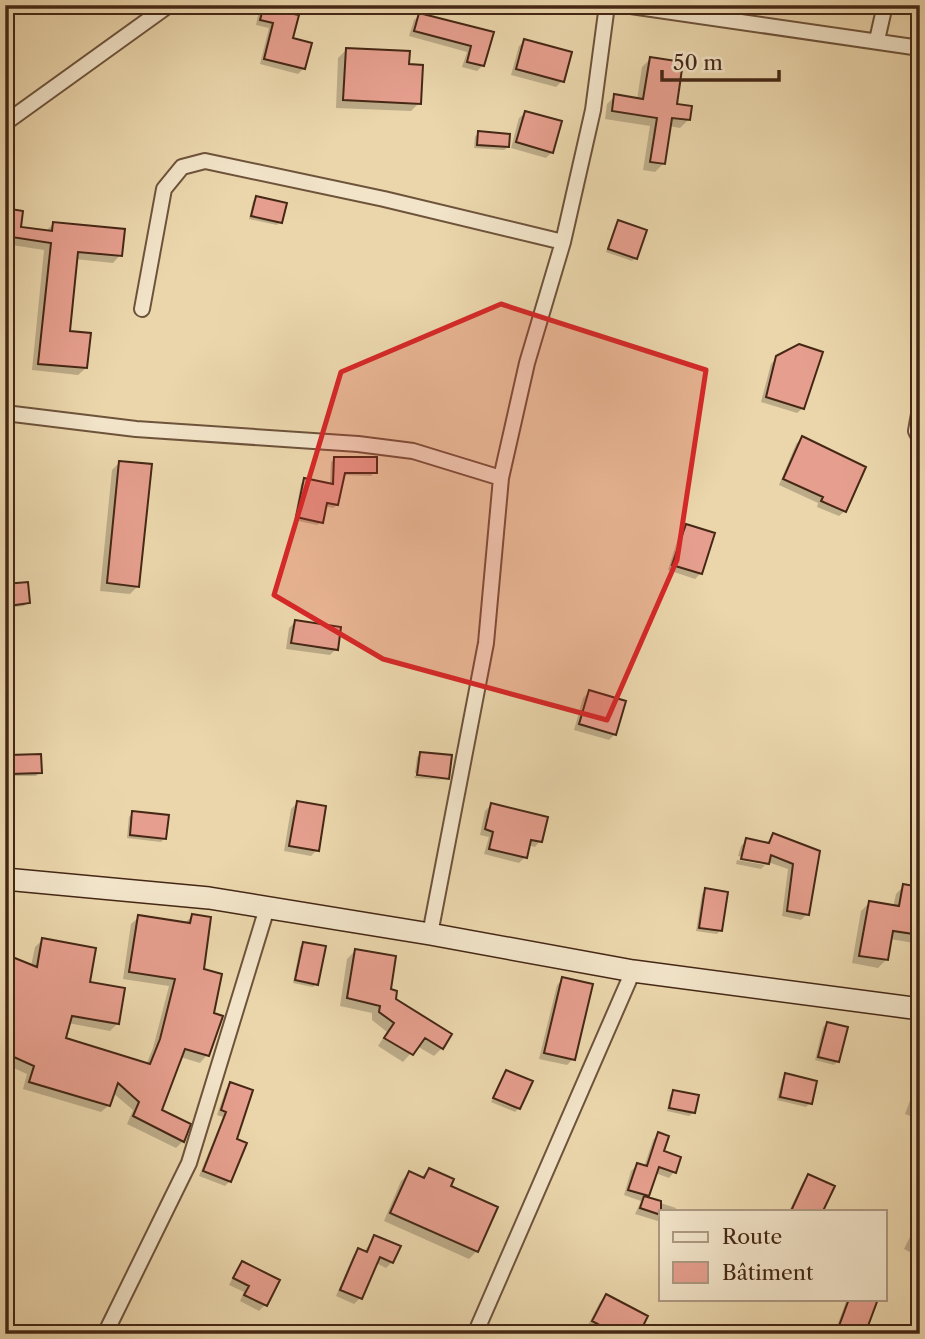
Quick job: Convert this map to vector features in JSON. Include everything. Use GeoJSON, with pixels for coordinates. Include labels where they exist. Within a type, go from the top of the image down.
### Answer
{"type":"FeatureCollection","features":[{"type":"Feature","properties":{"kind":"street"},"geometry":{"type":"LineString","coordinates":[[5,123],[169,5]]}},
{"type":"Feature","properties":{"kind":"street"},"geometry":{"type":"LineString","coordinates":[[430,934],[486,643],[501,478],[527,363],[563,242],[593,110],[607,5]]}},
{"type":"Feature","properties":{"kind":"street"},"geometry":{"type":"LineString","coordinates":[[624,5],[920,48]]}},
{"type":"Feature","properties":{"kind":"street"},"geometry":{"type":"LineString","coordinates":[[877,40],[885,5]]}},
{"type":"Feature","properties":{"kind":"street"},"geometry":{"type":"LineString","coordinates":[[142,309],[164,189],[182,167],[205,161],[384,199],[563,242]]}},
{"type":"Feature","properties":{"kind":"street"},"geometry":{"type":"LineString","coordinates":[[920,408],[916,431],[920,439]]}},
{"type":"Feature","properties":{"kind":"street"},"geometry":{"type":"LineString","coordinates":[[5,413],[136,429],[358,444],[413,452],[501,478]]}},
{"type":"Feature","properties":{"kind":"street"},"geometry":{"type":"LineString","coordinates":[[5,879],[208,898],[430,934],[633,971],[920,1009]]}},
{"type":"Feature","properties":{"kind":"street"},"geometry":{"type":"LineString","coordinates":[[105,1334],[189,1163],[267,908]]}},
{"type":"Feature","properties":{"kind":"street"},"geometry":{"type":"LineString","coordinates":[[475,1334],[633,971]]}},
{"type":"Feature","properties":{"kind":"highlighted area"},"geometry":{"type":"Polygon","coordinates":[[[501,304],[706,370],[677,560],[607,720],[383,659],[274,595],[341,372],[501,304]]]}},
{"type":"Feature","properties":{"kind":"building"},"geometry":{"type":"Polygon","coordinates":[[[264,5],[279,5],[278,11],[299,15],[293,38],[312,43],[305,69],[264,59],[273,23],[260,20],[264,5]]]}},
{"type":"Feature","properties":{"kind":"building"},"geometry":{"type":"Polygon","coordinates":[[[419,13],[494,32],[484,66],[467,62],[471,46],[414,31],[419,13]]]}},
{"type":"Feature","properties":{"kind":"building"},"geometry":{"type":"Polygon","coordinates":[[[524,39],[572,52],[564,82],[516,69],[524,39]]]}},
{"type":"Feature","properties":{"kind":"building"},"geometry":{"type":"Polygon","coordinates":[[[346,48],[410,51],[409,64],[423,65],[421,104],[343,100],[346,48]]]}},
{"type":"Feature","properties":{"kind":"building"},"geometry":{"type":"Polygon","coordinates":[[[650,57],[683,62],[677,104],[692,106],[690,120],[672,118],[665,164],[650,162],[657,118],[612,111],[614,94],[643,99],[650,57]]]}},
{"type":"Feature","properties":{"kind":"building"},"geometry":{"type":"Polygon","coordinates":[[[525,111],[562,121],[553,153],[516,142],[525,111]]]}},
{"type":"Feature","properties":{"kind":"building"},"geometry":{"type":"Polygon","coordinates":[[[478,131],[510,134],[509,147],[477,145],[478,131]]]}},
{"type":"Feature","properties":{"kind":"building"},"geometry":{"type":"Polygon","coordinates":[[[256,196],[287,203],[282,223],[251,216],[256,196]]]}},
{"type":"Feature","properties":{"kind":"building"},"geometry":{"type":"Polygon","coordinates":[[[5,208],[23,211],[21,227],[52,231],[53,222],[125,229],[122,256],[78,252],[70,331],[91,333],[87,368],[38,364],[51,243],[5,236],[5,208]]]}},
{"type":"Feature","properties":{"kind":"building"},"geometry":{"type":"Polygon","coordinates":[[[618,220],[647,230],[637,259],[608,249],[618,220]]]}},
{"type":"Feature","properties":{"kind":"building"},"geometry":{"type":"Polygon","coordinates":[[[799,344],[823,352],[804,409],[766,397],[776,356],[799,344]]]}},
{"type":"Feature","properties":{"kind":"building"},"geometry":{"type":"Polygon","coordinates":[[[802,436],[866,467],[846,512],[821,501],[823,497],[783,479],[802,436]]]}},
{"type":"Feature","properties":{"kind":"building"},"geometry":{"type":"Polygon","coordinates":[[[334,457],[377,457],[377,473],[345,473],[338,505],[327,503],[323,523],[296,517],[304,478],[333,484],[334,457]]]}},
{"type":"Feature","properties":{"kind":"building"},"geometry":{"type":"Polygon","coordinates":[[[119,461],[152,464],[139,587],[107,583],[119,461]]]}},
{"type":"Feature","properties":{"kind":"building"},"geometry":{"type":"Polygon","coordinates":[[[686,524],[715,533],[702,574],[672,565],[686,524]]]}},
{"type":"Feature","properties":{"kind":"building"},"geometry":{"type":"Polygon","coordinates":[[[28,582],[30,603],[8,606],[5,584],[28,582]]]}},
{"type":"Feature","properties":{"kind":"building"},"geometry":{"type":"Polygon","coordinates":[[[295,620],[341,627],[338,650],[291,643],[295,620]]]}},
{"type":"Feature","properties":{"kind":"building"},"geometry":{"type":"Polygon","coordinates":[[[589,690],[626,701],[616,735],[579,724],[589,690]]]}},
{"type":"Feature","properties":{"kind":"building"},"geometry":{"type":"Polygon","coordinates":[[[420,752],[452,755],[449,779],[417,775],[420,752]]]}},
{"type":"Feature","properties":{"kind":"building"},"geometry":{"type":"Polygon","coordinates":[[[41,754],[42,773],[10,774],[9,755],[41,754]]]}},
{"type":"Feature","properties":{"kind":"building"},"geometry":{"type":"Polygon","coordinates":[[[297,801],[326,806],[319,851],[289,846],[297,801]]]}},
{"type":"Feature","properties":{"kind":"building"},"geometry":{"type":"Polygon","coordinates":[[[491,803],[548,817],[542,842],[531,840],[527,858],[489,849],[493,832],[485,829],[491,803]]]}},
{"type":"Feature","properties":{"kind":"building"},"geometry":{"type":"Polygon","coordinates":[[[132,811],[169,815],[166,839],[130,835],[132,811]]]}},
{"type":"Feature","properties":{"kind":"building"},"geometry":{"type":"Polygon","coordinates":[[[773,833],[820,851],[809,915],[787,911],[793,864],[771,855],[769,864],[741,859],[746,838],[769,843],[773,833]]]}},
{"type":"Feature","properties":{"kind":"building"},"geometry":{"type":"Polygon","coordinates":[[[903,884],[920,887],[920,935],[893,931],[888,960],[859,956],[869,901],[899,906],[903,884]]]}},
{"type":"Feature","properties":{"kind":"building"},"geometry":{"type":"Polygon","coordinates":[[[705,888],[728,892],[722,931],[699,928],[705,888]]]}},
{"type":"Feature","properties":{"kind":"building"},"geometry":{"type":"Polygon","coordinates":[[[192,914],[211,917],[204,969],[222,974],[214,1013],[223,1016],[209,1056],[185,1049],[162,1110],[191,1124],[184,1142],[133,1116],[139,1102],[118,1083],[110,1106],[29,1082],[34,1066],[5,1053],[5,954],[37,967],[42,938],[96,948],[90,982],[125,988],[119,1024],[72,1016],[66,1038],[150,1064],[160,1039],[175,979],[129,972],[138,915],[190,923],[192,914]]]}},
{"type":"Feature","properties":{"kind":"building"},"geometry":{"type":"Polygon","coordinates":[[[303,942],[326,946],[318,985],[295,980],[303,942]]]}},
{"type":"Feature","properties":{"kind":"building"},"geometry":{"type":"Polygon","coordinates":[[[355,949],[396,956],[391,989],[397,991],[396,999],[452,1034],[443,1049],[425,1038],[413,1055],[384,1038],[394,1023],[379,1012],[380,1006],[347,998],[355,949]]]}},
{"type":"Feature","properties":{"kind":"building"},"geometry":{"type":"Polygon","coordinates":[[[562,977],[593,984],[575,1060],[544,1053],[562,977]]]}},
{"type":"Feature","properties":{"kind":"building"},"geometry":{"type":"Polygon","coordinates":[[[827,1022],[848,1027],[839,1062],[818,1057],[827,1022]]]}},
{"type":"Feature","properties":{"kind":"building"},"geometry":{"type":"Polygon","coordinates":[[[506,1070],[533,1081],[520,1109],[493,1098],[506,1070]]]}},
{"type":"Feature","properties":{"kind":"building"},"geometry":{"type":"Polygon","coordinates":[[[785,1073],[817,1081],[812,1104],[780,1097],[785,1073]]]}},
{"type":"Feature","properties":{"kind":"building"},"geometry":{"type":"Polygon","coordinates":[[[230,1082],[253,1090],[237,1139],[247,1143],[231,1182],[203,1171],[226,1112],[221,1110],[230,1082]]]}},
{"type":"Feature","properties":{"kind":"building"},"geometry":{"type":"Polygon","coordinates":[[[673,1090],[699,1095],[695,1113],[669,1108],[673,1090]]]}},
{"type":"Feature","properties":{"kind":"building"},"geometry":{"type":"Polygon","coordinates":[[[658,1132],[669,1136],[664,1151],[681,1157],[676,1173],[659,1167],[649,1196],[628,1190],[637,1163],[647,1166],[658,1132]]]}},
{"type":"Feature","properties":{"kind":"building"},"geometry":{"type":"Polygon","coordinates":[[[429,1168],[454,1179],[451,1186],[498,1207],[478,1252],[390,1213],[409,1171],[424,1178],[429,1168]]]}},
{"type":"Feature","properties":{"kind":"building"},"geometry":{"type":"Polygon","coordinates":[[[808,1174],[835,1186],[823,1210],[791,1210],[808,1174]]]}},
{"type":"Feature","properties":{"kind":"building"},"geometry":{"type":"Polygon","coordinates":[[[644,1196],[661,1201],[659,1214],[640,1208],[644,1196]]]}},
{"type":"Feature","properties":{"kind":"building"},"geometry":{"type":"Polygon","coordinates":[[[374,1235],[401,1246],[393,1263],[380,1257],[362,1299],[340,1290],[358,1248],[367,1252],[374,1235]]]}},
{"type":"Feature","properties":{"kind":"building"},"geometry":{"type":"Polygon","coordinates":[[[242,1261],[280,1280],[267,1306],[244,1295],[249,1286],[233,1278],[242,1261]]]}},
{"type":"Feature","properties":{"kind":"building"},"geometry":{"type":"Polygon","coordinates":[[[606,1294],[648,1316],[639,1334],[616,1334],[592,1321],[606,1294]]]}},
{"type":"Feature","properties":{"kind":"building"},"geometry":{"type":"Polygon","coordinates":[[[849,1300],[878,1300],[865,1334],[836,1334],[849,1300]]]}}]}
